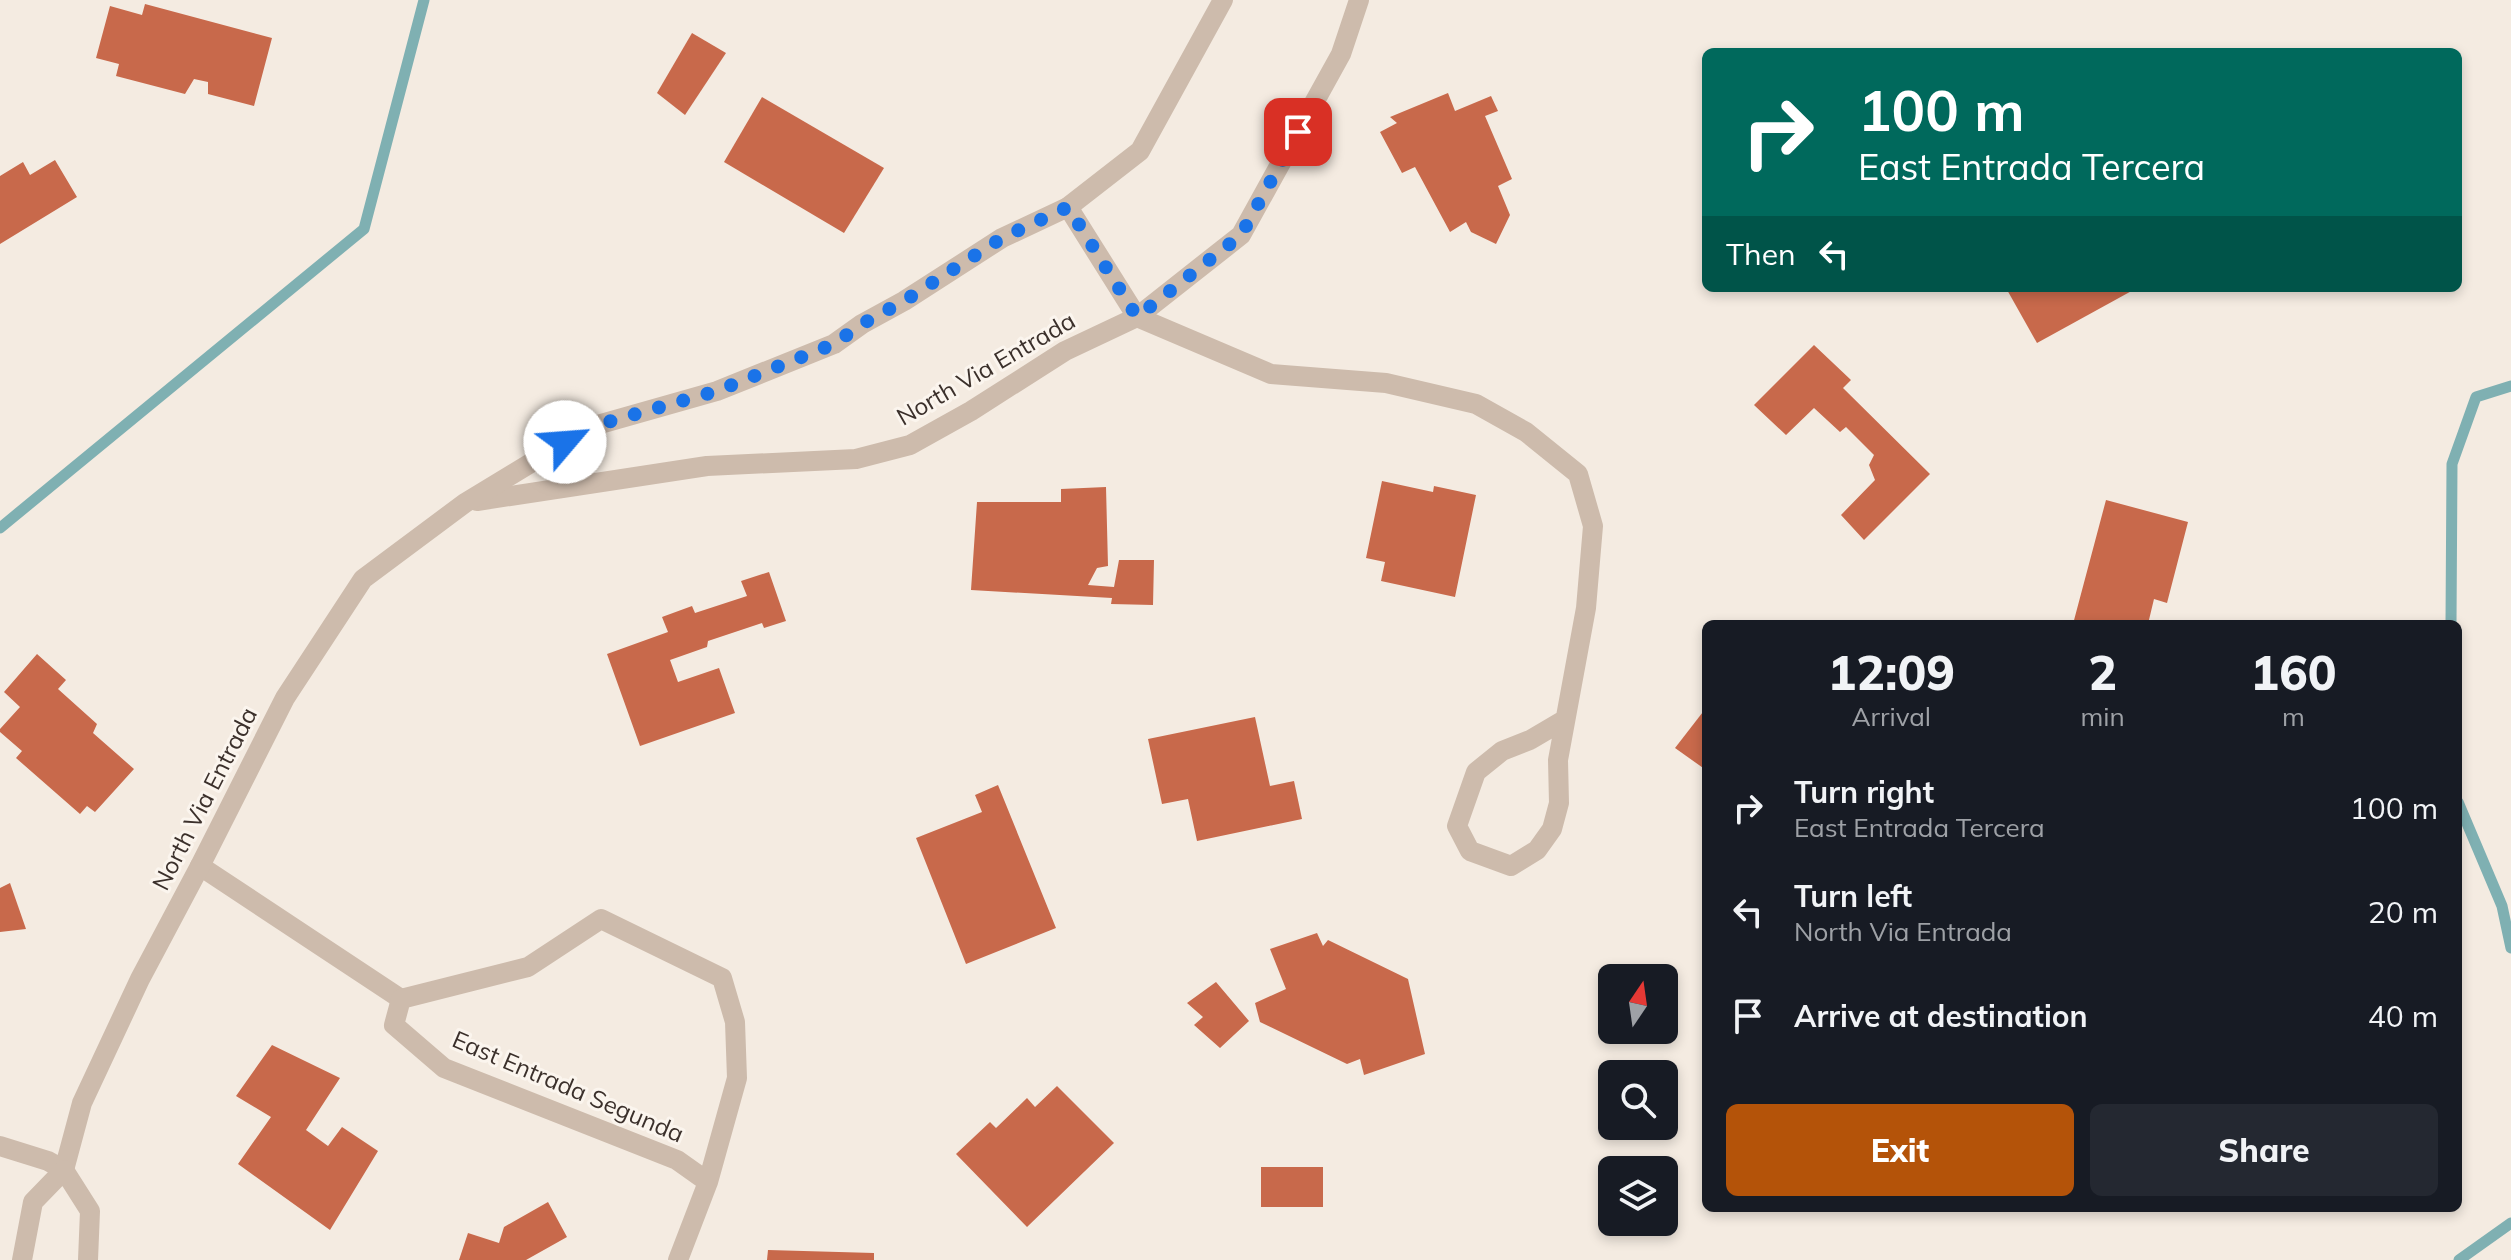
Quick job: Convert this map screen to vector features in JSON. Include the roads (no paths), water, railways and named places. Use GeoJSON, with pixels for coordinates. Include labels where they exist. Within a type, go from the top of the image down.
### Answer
{"type":"FeatureCollection","features":[{"type":"Feature","properties":{"kind":"street","name":"North Via Entrada"},"geometry":{"type":"LineString","coordinates":[[22,1260],[33,1202],[64,1170],[82,1103],[140,979],[285,698],[363,579],[465,503],[590,427],[717,391],[834,344],[1002,238],[1068,207],[1140,151],[1223,0]]}},
{"type":"Feature","properties":{"kind":"street","name":"North Via Entrada"},"geometry":{"type":"LineString","coordinates":[[465,503],[707,466],[856,459],[910,445],[971,411],[1065,351],[1137,317],[1241,235],[1341,54],[1359,0]]}},
{"type":"Feature","properties":{"kind":"street"},"geometry":{"type":"LineString","coordinates":[[1068,207],[1137,317],[1271,374],[1386,383],[1476,404],[1526,432],[1578,474],[1593,526],[1586,608],[1564,720],[1558,760],[1559,803],[1552,829],[1537,850],[1511,866],[1470,851],[1457,826],[1476,772],[1502,751],[1530,740],[1564,720]]}},
{"type":"Feature","properties":{"kind":"street"},"geometry":{"type":"LineString","coordinates":[[200,866],[401,999]]}},
{"type":"Feature","properties":{"kind":"street","name":"East Entrada Segunda"},"geometry":{"type":"LineString","coordinates":[[678,1260],[708,1182],[737,1078],[735,1022],[722,978],[601,919],[528,967],[401,999],[394,1025],[444,1068],[677,1160],[708,1182]]}},
{"type":"Feature","properties":{"kind":"street"},"geometry":{"type":"LineString","coordinates":[[0,1146],[48,1161],[64,1170],[90,1211],[88,1260]]}},
{"type":"Feature","properties":{"kind":"waterway"},"geometry":{"type":"LineString","coordinates":[[0,528],[364,229],[424,0]]}},
{"type":"Feature","properties":{"kind":"waterway"},"geometry":{"type":"LineString","coordinates":[[2451,620],[2452,464],[2476,397],[2511,386]]}},
{"type":"Feature","properties":{"kind":"waterway"},"geometry":{"type":"LineString","coordinates":[[2462,811],[2502,906],[2511,948]]}},
{"type":"Feature","properties":{"kind":"waterway"},"geometry":{"type":"LineString","coordinates":[[2459,1260],[2511,1223]]}}]}
